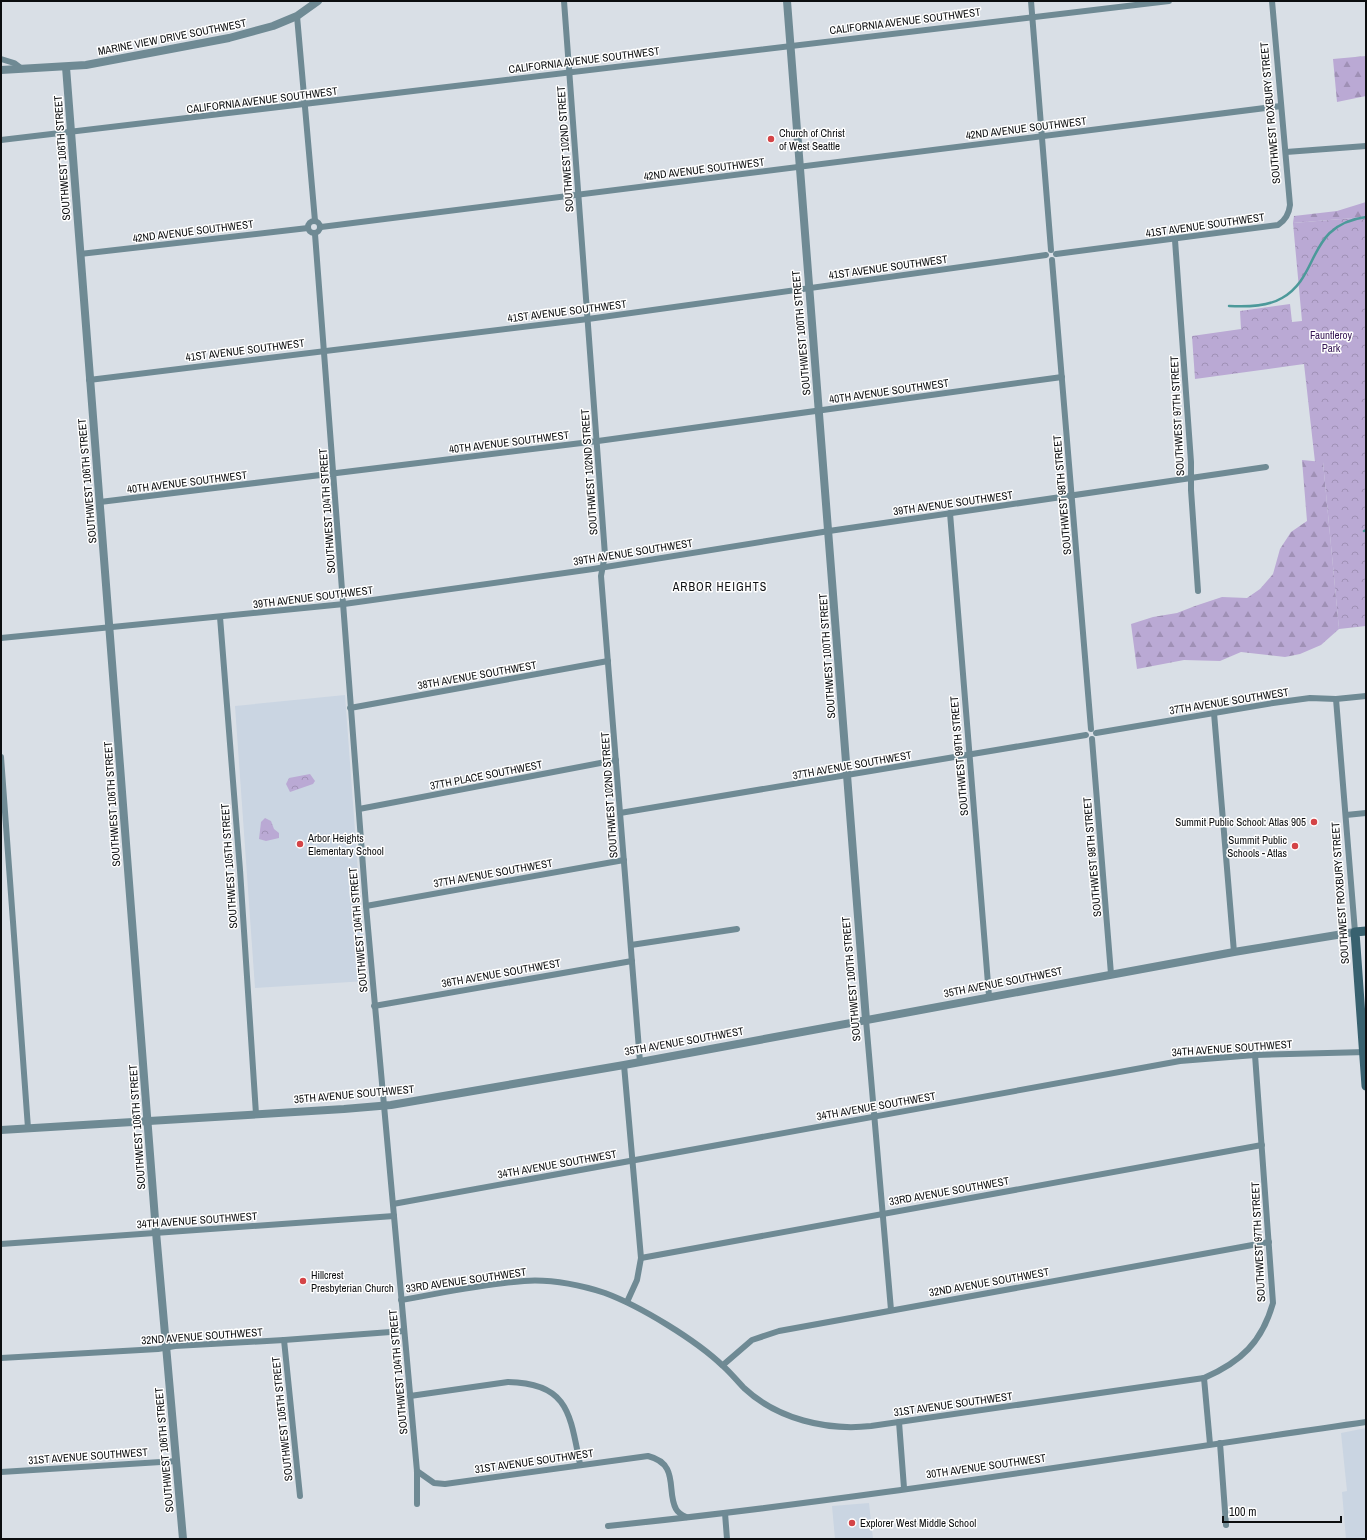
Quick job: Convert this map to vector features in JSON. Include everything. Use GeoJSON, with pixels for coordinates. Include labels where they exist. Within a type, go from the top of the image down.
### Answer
{"type":"FeatureCollection","features":[{"type":"Feature","properties":{"kind":"main road","name":"35TH AVENUE SOUTHWEST"},"geometry":{"type":"LineString","coordinates":[[1355,932],[1366,931]]}},
{"type":"Feature","properties":{"kind":"main road","name":"SOUTHWEST ROXBURY STREET"},"geometry":{"type":"LineString","coordinates":[[1355,932],[1365,1052],[1366,1086]]}},
{"type":"Feature","properties":{"kind":"street","name":"MARINE VIEW DRIVE SOUTHWEST"},"geometry":{"type":"LineString","coordinates":[[1,70],[66,67],[123,59],[229,38],[274,26],[296,16],[318,1]]}},
{"type":"Feature","properties":{"kind":"street","name":"SOUTHWEST 102ND STREET"},"geometry":{"type":"LineString","coordinates":[[564,1],[598,441],[605,555],[601,576],[640,1062]]}},
{"type":"Feature","properties":{"kind":"street","name":"SOUTHWEST 100TH STREET"},"geometry":{"type":"LineString","coordinates":[[787,1],[798,167],[829,531],[846,776],[891,1310]]}},
{"type":"Feature","properties":{"kind":"street"},"geometry":{"type":"LineString","coordinates":[[1031,1],[1031,17],[1051,250]]}},
{"type":"Feature","properties":{"kind":"street","name":"CALIFORNIA AVENUE SOUTHWEST"},"geometry":{"type":"LineString","coordinates":[[1,140],[306,105],[790,45],[1169,1]]}},
{"type":"Feature","properties":{"kind":"street","name":"SOUTHWEST ROXBURY STREET"},"geometry":{"type":"LineString","coordinates":[[1272,1],[1290,205],[1288,216],[1283,221]]}},
{"type":"Feature","properties":{"kind":"street"},"geometry":{"type":"LineString","coordinates":[[296,16],[306,105],[315,221],[318,222],[321,227],[319,232],[315,234],[308,228],[309,223],[315,221]]}},
{"type":"Feature","properties":{"kind":"street","name":"MARINE VIEW DRIVE SOUTHWEST"},"geometry":{"type":"LineString","coordinates":[[1,59],[14,63],[22,69]]}},
{"type":"Feature","properties":{"kind":"street","name":"SOUTHWEST 106TH STREET"},"geometry":{"type":"LineString","coordinates":[[66,67],[147,1121],[183,1539]]}},
{"type":"Feature","properties":{"kind":"street","name":"42ND AVENUE SOUTHWEST"},"geometry":{"type":"LineString","coordinates":[[321,227],[1281,106]]}},
{"type":"Feature","properties":{"kind":"street"},"geometry":{"type":"LineString","coordinates":[[1286,152],[1366,146]]}},
{"type":"Feature","properties":{"kind":"street","name":"41ST AVENUE SOUTHWEST"},"geometry":{"type":"LineString","coordinates":[[1056,254],[1174,240],[1278,225],[1283,221]]}},
{"type":"Feature","properties":{"kind":"street","name":"42ND AVENUE SOUTHWEST"},"geometry":{"type":"LineString","coordinates":[[80,254],[308,228]]}},
{"type":"Feature","properties":{"kind":"street","name":"SOUTHWEST 104TH STREET"},"geometry":{"type":"LineString","coordinates":[[315,234],[344,604],[350,708],[374,1006],[417,1471],[417,1504]]}},
{"type":"Feature","properties":{"kind":"street","name":"SOUTHWEST 97TH STREET"},"geometry":{"type":"LineString","coordinates":[[1174,240],[1192,462],[1191,477],[1198,590]]}},
{"type":"Feature","properties":{"kind":"street"},"geometry":{"type":"LineString","coordinates":[[1051,250],[1055,251],[1056,254],[1055,258],[1052,260],[1046,256],[1047,252],[1051,250]]}},
{"type":"Feature","properties":{"kind":"street","name":"41ST AVENUE SOUTHWEST"},"geometry":{"type":"LineString","coordinates":[[89,380],[588,318],[1046,256]]}},
{"type":"Feature","properties":{"kind":"street","name":"SOUTHWEST 98TH STREET"},"geometry":{"type":"LineString","coordinates":[[1052,260],[1094,731]]}},
{"type":"Feature","properties":{"kind":"street","name":"40TH AVENUE SOUTHWEST"},"geometry":{"type":"LineString","coordinates":[[100,502],[598,441],[1062,377]]}},
{"type":"Feature","properties":{"kind":"street","name":"39TH AVENUE SOUTHWEST"},"geometry":{"type":"LineString","coordinates":[[1,638],[344,604],[1266,467]]}},
{"type":"Feature","properties":{"kind":"street","name":"SOUTHWEST 99TH STREET"},"geometry":{"type":"LineString","coordinates":[[950,514],[989,996]]}},
{"type":"Feature","properties":{"kind":"street","name":"SOUTHWEST 105TH STREET"},"geometry":{"type":"LineString","coordinates":[[220,617],[240,870],[256,1114]]}},
{"type":"Feature","properties":{"kind":"street","name":"38TH AVENUE SOUTHWEST"},"geometry":{"type":"LineString","coordinates":[[350,708],[608,662]]}},
{"type":"Feature","properties":{"kind":"street","name":"37TH AVENUE SOUTHWEST"},"geometry":{"type":"LineString","coordinates":[[1094,731],[1310,698],[1336,699],[1366,696]]}},
{"type":"Feature","properties":{"kind":"street","name":"SOUTHWEST ROXBURY STREET"},"geometry":{"type":"LineString","coordinates":[[1336,699],[1355,932]]}},
{"type":"Feature","properties":{"kind":"street"},"geometry":{"type":"LineString","coordinates":[[1214,713],[1234,952]]}},
{"type":"Feature","properties":{"kind":"street"},"geometry":{"type":"LineString","coordinates":[[1088,731],[1094,731],[1096,737],[1092,739],[1088,738],[1086,735],[1088,731]]}},
{"type":"Feature","properties":{"kind":"street","name":"37TH AVENUE SOUTHWEST"},"geometry":{"type":"LineString","coordinates":[[620,813],[1086,735]]}},
{"type":"Feature","properties":{"kind":"street","name":"SOUTHWEST 98TH STREET"},"geometry":{"type":"LineString","coordinates":[[1092,739],[1111,974]]}},
{"type":"Feature","properties":{"kind":"street"},"geometry":{"type":"LineString","coordinates":[[1,757],[28,1128]]}},
{"type":"Feature","properties":{"kind":"street","name":"37TH PLACE SOUTHWEST"},"geometry":{"type":"LineString","coordinates":[[359,809],[616,760]]}},
{"type":"Feature","properties":{"kind":"street"},"geometry":{"type":"LineString","coordinates":[[1346,815],[1366,813]]}},
{"type":"Feature","properties":{"kind":"street","name":"37TH AVENUE SOUTHWEST"},"geometry":{"type":"LineString","coordinates":[[366,906],[624,860]]}},
{"type":"Feature","properties":{"kind":"street"},"geometry":{"type":"LineString","coordinates":[[631,945],[737,929]]}},
{"type":"Feature","properties":{"kind":"street","name":"35TH AVENUE SOUTHWEST"},"geometry":{"type":"LineString","coordinates":[[1,1130],[384,1105],[640,1062],[989,996],[1355,932]]}},
{"type":"Feature","properties":{"kind":"street","name":"36TH AVENUE SOUTHWEST"},"geometry":{"type":"LineString","coordinates":[[374,1006],[632,961]]}},
{"type":"Feature","properties":{"kind":"street","name":"34TH AVENUE SOUTHWEST"},"geometry":{"type":"LineString","coordinates":[[393,1204],[1173,1062],[1256,1055],[1365,1052]]}},
{"type":"Feature","properties":{"kind":"street","name":"SOUTHWEST 97TH STREET"},"geometry":{"type":"LineString","coordinates":[[1204,1378],[1221,1370],[1249,1349],[1261,1334],[1273,1303],[1256,1055]]}},
{"type":"Feature","properties":{"kind":"street"},"geometry":{"type":"LineString","coordinates":[[624,1064],[641,1258],[637,1280],[627,1302]]}},
{"type":"Feature","properties":{"kind":"street","name":"33RD AVENUE SOUTHWEST"},"geometry":{"type":"LineString","coordinates":[[641,1258],[1262,1145]]}},
{"type":"Feature","properties":{"kind":"street","name":"34TH AVENUE SOUTHWEST"},"geometry":{"type":"LineString","coordinates":[[1,1244],[394,1216]]}},
{"type":"Feature","properties":{"kind":"street","name":"32ND AVENUE SOUTHWEST"},"geometry":{"type":"LineString","coordinates":[[723,1365],[752,1340],[762,1335],[891,1310],[1269,1242]]}},
{"type":"Feature","properties":{"kind":"street","name":"33RD AVENUE SOUTHWEST"},"geometry":{"type":"LineString","coordinates":[[401,1300],[525,1280],[554,1282],[582,1287],[627,1302],[677,1332],[723,1365]]}},
{"type":"Feature","properties":{"kind":"street","name":"32ND AVENUE SOUTHWEST"},"geometry":{"type":"LineString","coordinates":[[1,1358],[404,1331]]}},
{"type":"Feature","properties":{"kind":"street","name":"SOUTHWEST 105TH STREET"},"geometry":{"type":"LineString","coordinates":[[284,1340],[300,1496]]}},
{"type":"Feature","properties":{"kind":"street","name":"31ST AVENUE SOUTHWEST"},"geometry":{"type":"LineString","coordinates":[[723,1365],[744,1388],[770,1408],[821,1425],[847,1428],[899,1422],[1204,1378]]}},
{"type":"Feature","properties":{"kind":"street"},"geometry":{"type":"LineString","coordinates":[[1204,1378],[1210,1444]]}},
{"type":"Feature","properties":{"kind":"street"},"geometry":{"type":"LineString","coordinates":[[410,1396],[508,1382],[520,1382],[538,1387],[553,1394],[567,1409],[580,1464]]}},
{"type":"Feature","properties":{"kind":"street"},"geometry":{"type":"LineString","coordinates":[[899,1422],[904,1488]]}},
{"type":"Feature","properties":{"kind":"street","name":"30TH AVENUE SOUTHWEST"},"geometry":{"type":"LineString","coordinates":[[608,1526],[725,1513],[1366,1422]]}},
{"type":"Feature","properties":{"kind":"street"},"geometry":{"type":"LineString","coordinates":[[1220,1443],[1226,1525]]}},
{"type":"Feature","properties":{"kind":"street","name":"31ST AVENUE SOUTHWEST"},"geometry":{"type":"LineString","coordinates":[[417,1471],[434,1483],[445,1484],[641,1456],[657,1458],[667,1471],[672,1484],[676,1510],[686,1517]]}},
{"type":"Feature","properties":{"kind":"street","name":"31ST AVENUE SOUTHWEST"},"geometry":{"type":"LineString","coordinates":[[1,1472],[177,1461]]}},
{"type":"Feature","properties":{"kind":"street"},"geometry":{"type":"LineString","coordinates":[[725,1513],[727,1539]]}},
{"type":"Feature","properties":{"kind":"shaded area","name":"Arbor Heights Elementary School"},"geometry":{"type":"Polygon","coordinates":[[[345,695],[366,981],[255,988],[235,706],[345,695]]]}},
{"type":"Feature","properties":{"kind":"shaded area"},"geometry":{"type":"Polygon","coordinates":[[[1366,1428],[1366,1539],[1346,1539],[1342,1492],[1347,1491],[1341,1433],[1366,1428]]]}},
{"type":"Feature","properties":{"kind":"shaded area","name":"Explorer West Middle School"},"geometry":{"type":"Polygon","coordinates":[[[869,1503],[873,1539],[835,1539],[832,1506],[869,1503]]]}},
{"type":"Feature","properties":{"kind":"green space"},"geometry":{"type":"Polygon","coordinates":[[[1366,56],[1366,96],[1337,102],[1333,59],[1366,56]]]}},
{"type":"Feature","properties":{"kind":"green space"},"geometry":{"type":"Polygon","coordinates":[[[1366,202],[1366,217],[1293,223],[1294,216],[1337,211],[1366,202]]]}},
{"type":"Feature","properties":{"kind":"green space","name":"Fauntleroy Park"},"geometry":{"type":"Polygon","coordinates":[[[1366,217],[1366,626],[1339,629],[1323,462],[1315,462],[1304,364],[1195,379],[1192,336],[1241,329],[1240,311],[1290,304],[1292,322],[1302,321],[1293,223],[1366,217]]]}},
{"type":"Feature","properties":{"kind":"green space"},"geometry":{"type":"Polygon","coordinates":[[[1302,460],[1323,462],[1339,629],[1321,645],[1300,654],[1285,657],[1241,652],[1220,661],[1184,660],[1137,669],[1131,624],[1153,617],[1177,613],[1222,597],[1247,598],[1260,589],[1273,574],[1280,549],[1291,532],[1307,521],[1302,460]]]}},
{"type":"Feature","properties":{"kind":"green space"},"geometry":{"type":"Polygon","coordinates":[[[310,774],[315,781],[313,784],[290,792],[286,784],[289,778],[310,774]]]}},
{"type":"Feature","properties":{"kind":"green space"},"geometry":{"type":"Polygon","coordinates":[[[265,818],[271,821],[274,829],[279,833],[279,838],[266,841],[259,839],[261,822],[265,818]]]}},
{"type":"Feature","properties":{"kind":"waterway"},"geometry":{"type":"LineString","coordinates":[[1229,306],[1263,305],[1282,298],[1294,289],[1303,277],[1323,240],[1333,230],[1347,222],[1366,217]]}},
{"type":"Feature","properties":{"kind":"place","name":"Church of Christ of West Seattle"},"geometry":{"type":"Point","coordinates":[771,139]}},
{"type":"Feature","properties":{"kind":"place","name":"Summit Public School: Atlas 905"},"geometry":{"type":"Point","coordinates":[1314,822]}},
{"type":"Feature","properties":{"kind":"place","name":"Arbor Heights Elementary School"},"geometry":{"type":"Point","coordinates":[300,844]}},
{"type":"Feature","properties":{"kind":"place","name":"Summit Public Schools - Atlas"},"geometry":{"type":"Point","coordinates":[1295,846]}},
{"type":"Feature","properties":{"kind":"place","name":"Hillcrest Presbyterian Church"},"geometry":{"type":"Point","coordinates":[303,1281]}},
{"type":"Feature","properties":{"kind":"place","name":"Explorer West Middle School"},"geometry":{"type":"Point","coordinates":[852,1523]}},
{"type":"Feature","properties":{"kind":"district","name":"ARBOR HEIGHTS"},"geometry":{"type":"Point","coordinates":[720,587]}}]}
